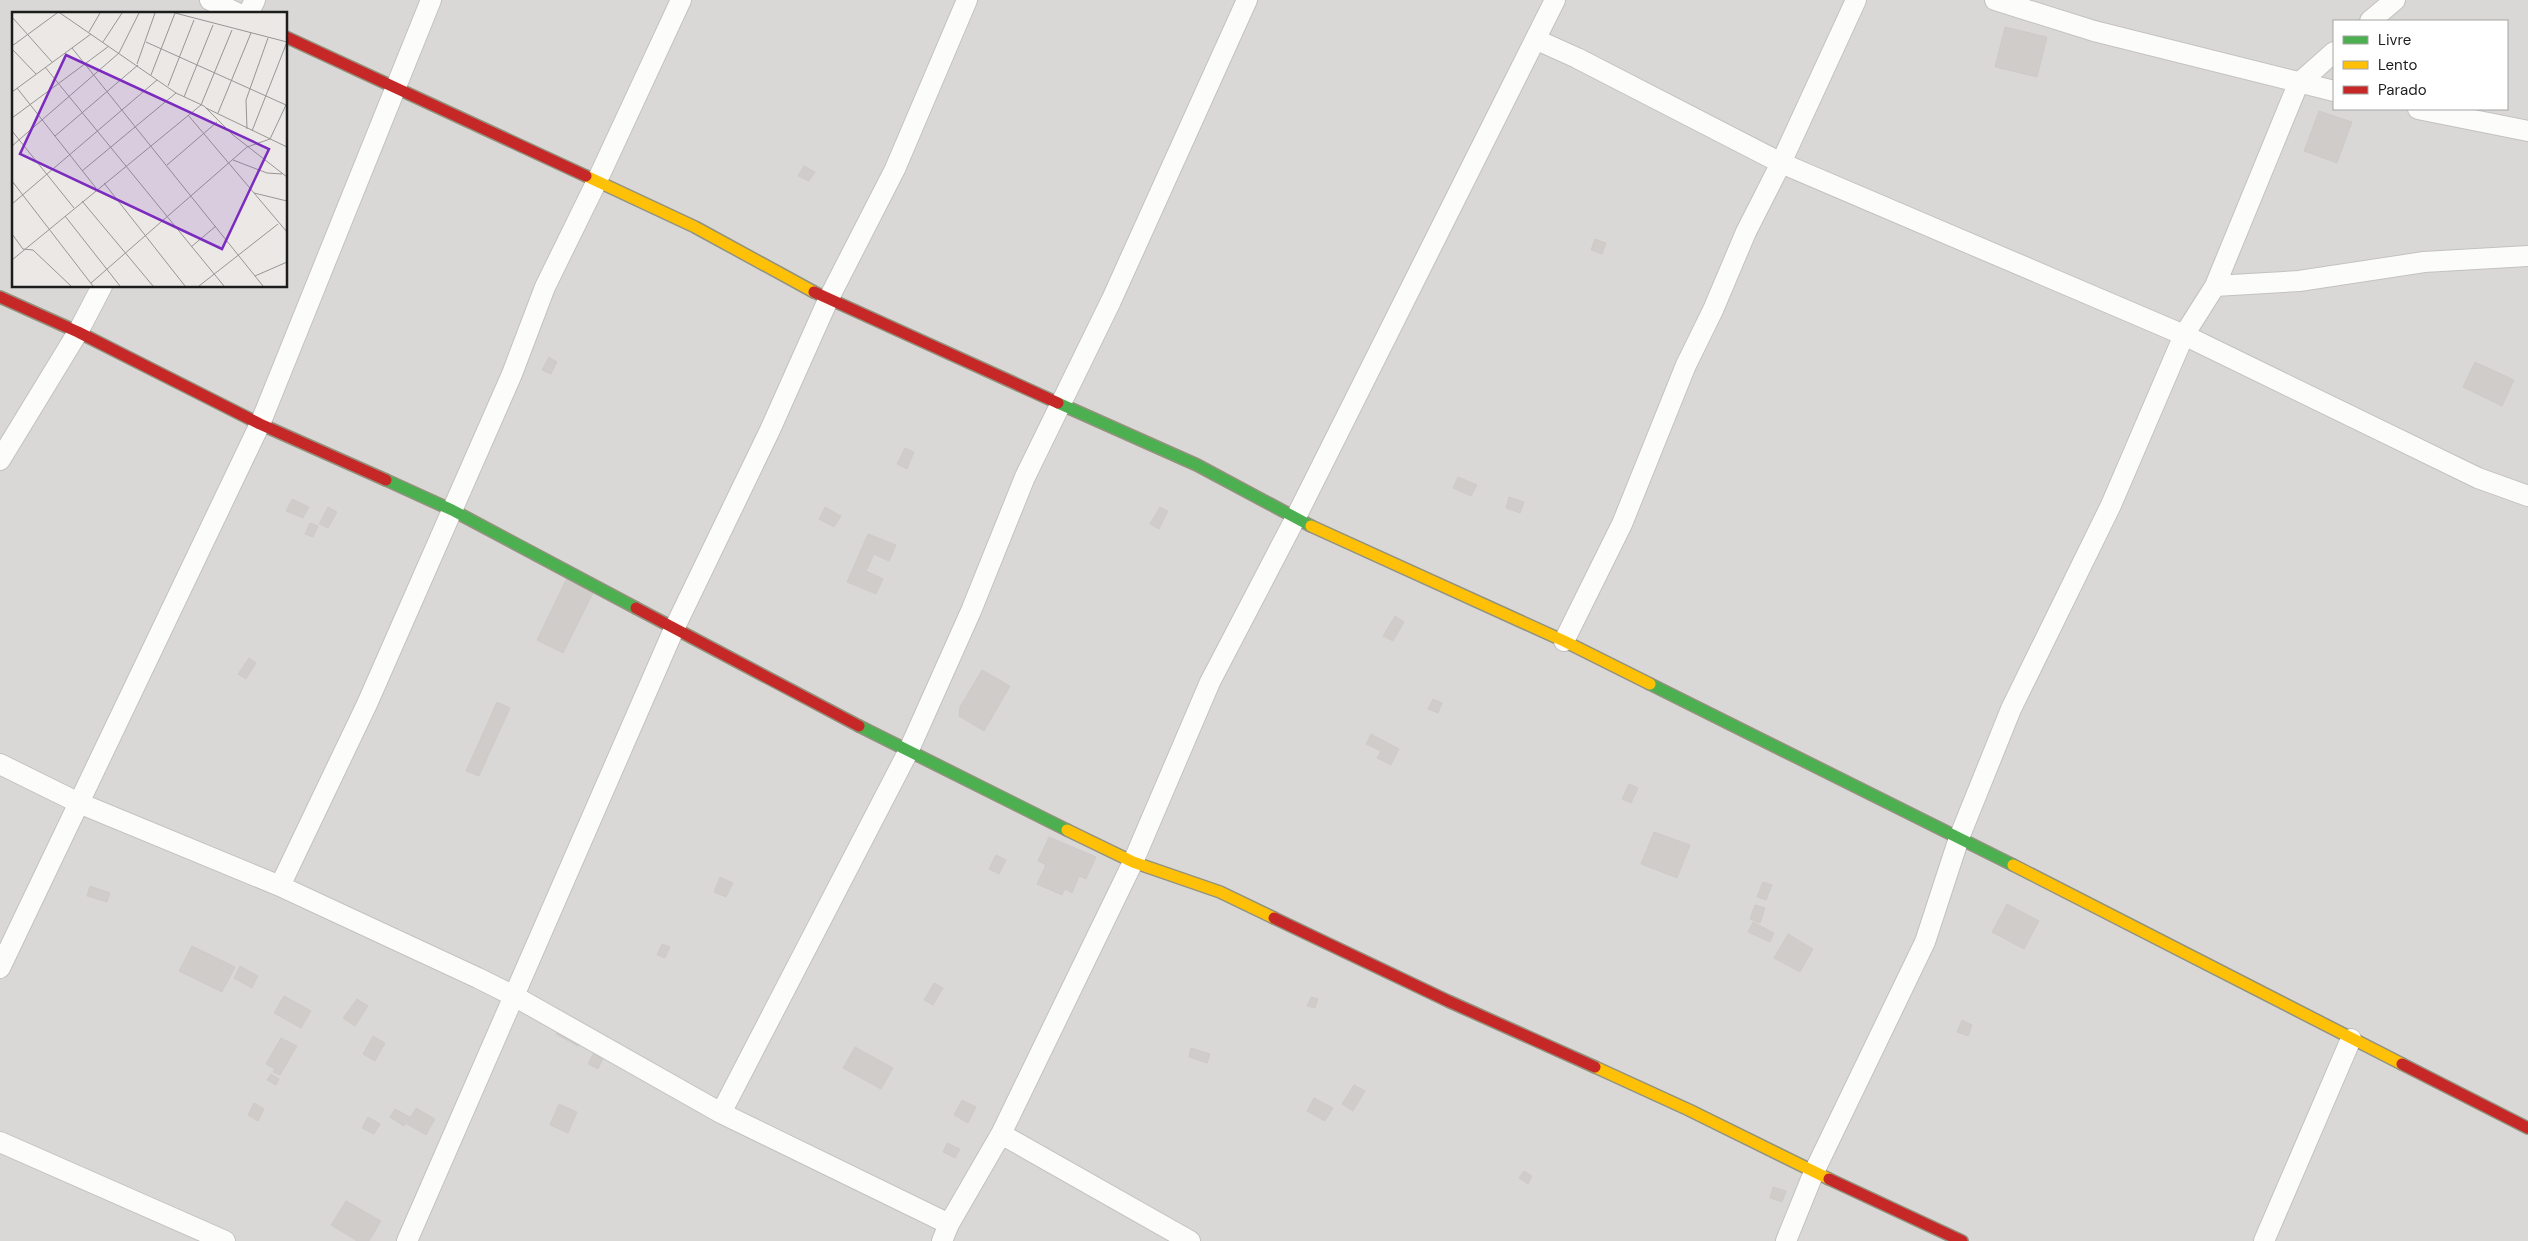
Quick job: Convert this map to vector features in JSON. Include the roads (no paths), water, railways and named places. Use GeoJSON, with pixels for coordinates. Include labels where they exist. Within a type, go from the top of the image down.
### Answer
{"type":"FeatureCollection","features":[{"type":"Feature","properties":{"kind":"street"},"geometry":{"type":"LineString","coordinates":[[210,0],[235,12]]}},
{"type":"Feature","properties":{"kind":"street"},"geometry":{"type":"LineString","coordinates":[[249,12],[255,0]]}},
{"type":"Feature","properties":{"kind":"street"},"geometry":{"type":"LineString","coordinates":[[0,968],[260,424],[431,0]]}},
{"type":"Feature","properties":{"kind":"street"},"geometry":{"type":"LineString","coordinates":[[280,886],[367,704],[512,374],[545,287],[596,183],[681,0]]}},
{"type":"Feature","properties":{"kind":"street"},"geometry":{"type":"LineString","coordinates":[[407,1241],[674,629],[770,430],[828,300],[895,169],[967,0]]}},
{"type":"Feature","properties":{"kind":"street"},"geometry":{"type":"LineString","coordinates":[[721,1113],[908,752],[972,611],[1025,477],[1111,301],[1247,0]]}},
{"type":"Feature","properties":{"kind":"street"},"geometry":{"type":"LineString","coordinates":[[0,764],[79,803],[280,886],[514,996],[721,1113],[946,1232],[1001,1134],[1133,862],[1210,682],[1295,519],[1556,0]]}},
{"type":"Feature","properties":{"kind":"street"},"geometry":{"type":"LineString","coordinates":[[1564,641],[1622,524],[1686,365],[1713,310],[1746,232],[1781,163],[1856,0]]}},
{"type":"Feature","properties":{"kind":"street"},"geometry":{"type":"LineString","coordinates":[[1995,0],[2094,31],[2298,84],[2333,91]]}},
{"type":"Feature","properties":{"kind":"street"},"geometry":{"type":"LineString","coordinates":[[2371,20],[2395,0]]}},
{"type":"Feature","properties":{"kind":"street"},"geometry":{"type":"LineString","coordinates":[[288,38],[695,228],[828,300],[1197,465],[1295,519],[1564,641],[1959,838],[2528,1128]]}},
{"type":"Feature","properties":{"kind":"street"},"geometry":{"type":"LineString","coordinates":[[1537,40],[1781,163],[2184,335],[2478,478],[2528,496]]}},
{"type":"Feature","properties":{"kind":"street"},"geometry":{"type":"LineString","coordinates":[[1786,1241],[1814,1172],[1926,942],[1959,838],[2012,709],[2111,505],[2184,335],[2215,286],[2298,84],[2333,53]]}},
{"type":"Feature","properties":{"kind":"street"},"geometry":{"type":"LineString","coordinates":[[2423,110],[2528,131]]}},
{"type":"Feature","properties":{"kind":"street"},"geometry":{"type":"LineString","coordinates":[[2215,286],[2299,281],[2424,262],[2528,256]]}},
{"type":"Feature","properties":{"kind":"street"},"geometry":{"type":"LineString","coordinates":[[0,460],[78,332],[101,288]]}},
{"type":"Feature","properties":{"kind":"street"},"geometry":{"type":"LineString","coordinates":[[0,297],[78,332],[260,424],[452,510],[908,752],[1133,862],[1220,892],[1448,1001],[1689,1110],[1814,1172],[1962,1241]]}},
{"type":"Feature","properties":{"kind":"street"},"geometry":{"type":"LineString","coordinates":[[2264,1241],[2351,1039]]}},
{"type":"Feature","properties":{"kind":"street"},"geometry":{"type":"LineString","coordinates":[[1001,1134],[1190,1241]]}},
{"type":"Feature","properties":{"kind":"street"},"geometry":{"type":"LineString","coordinates":[[0,1142],[225,1241]]}}]}
